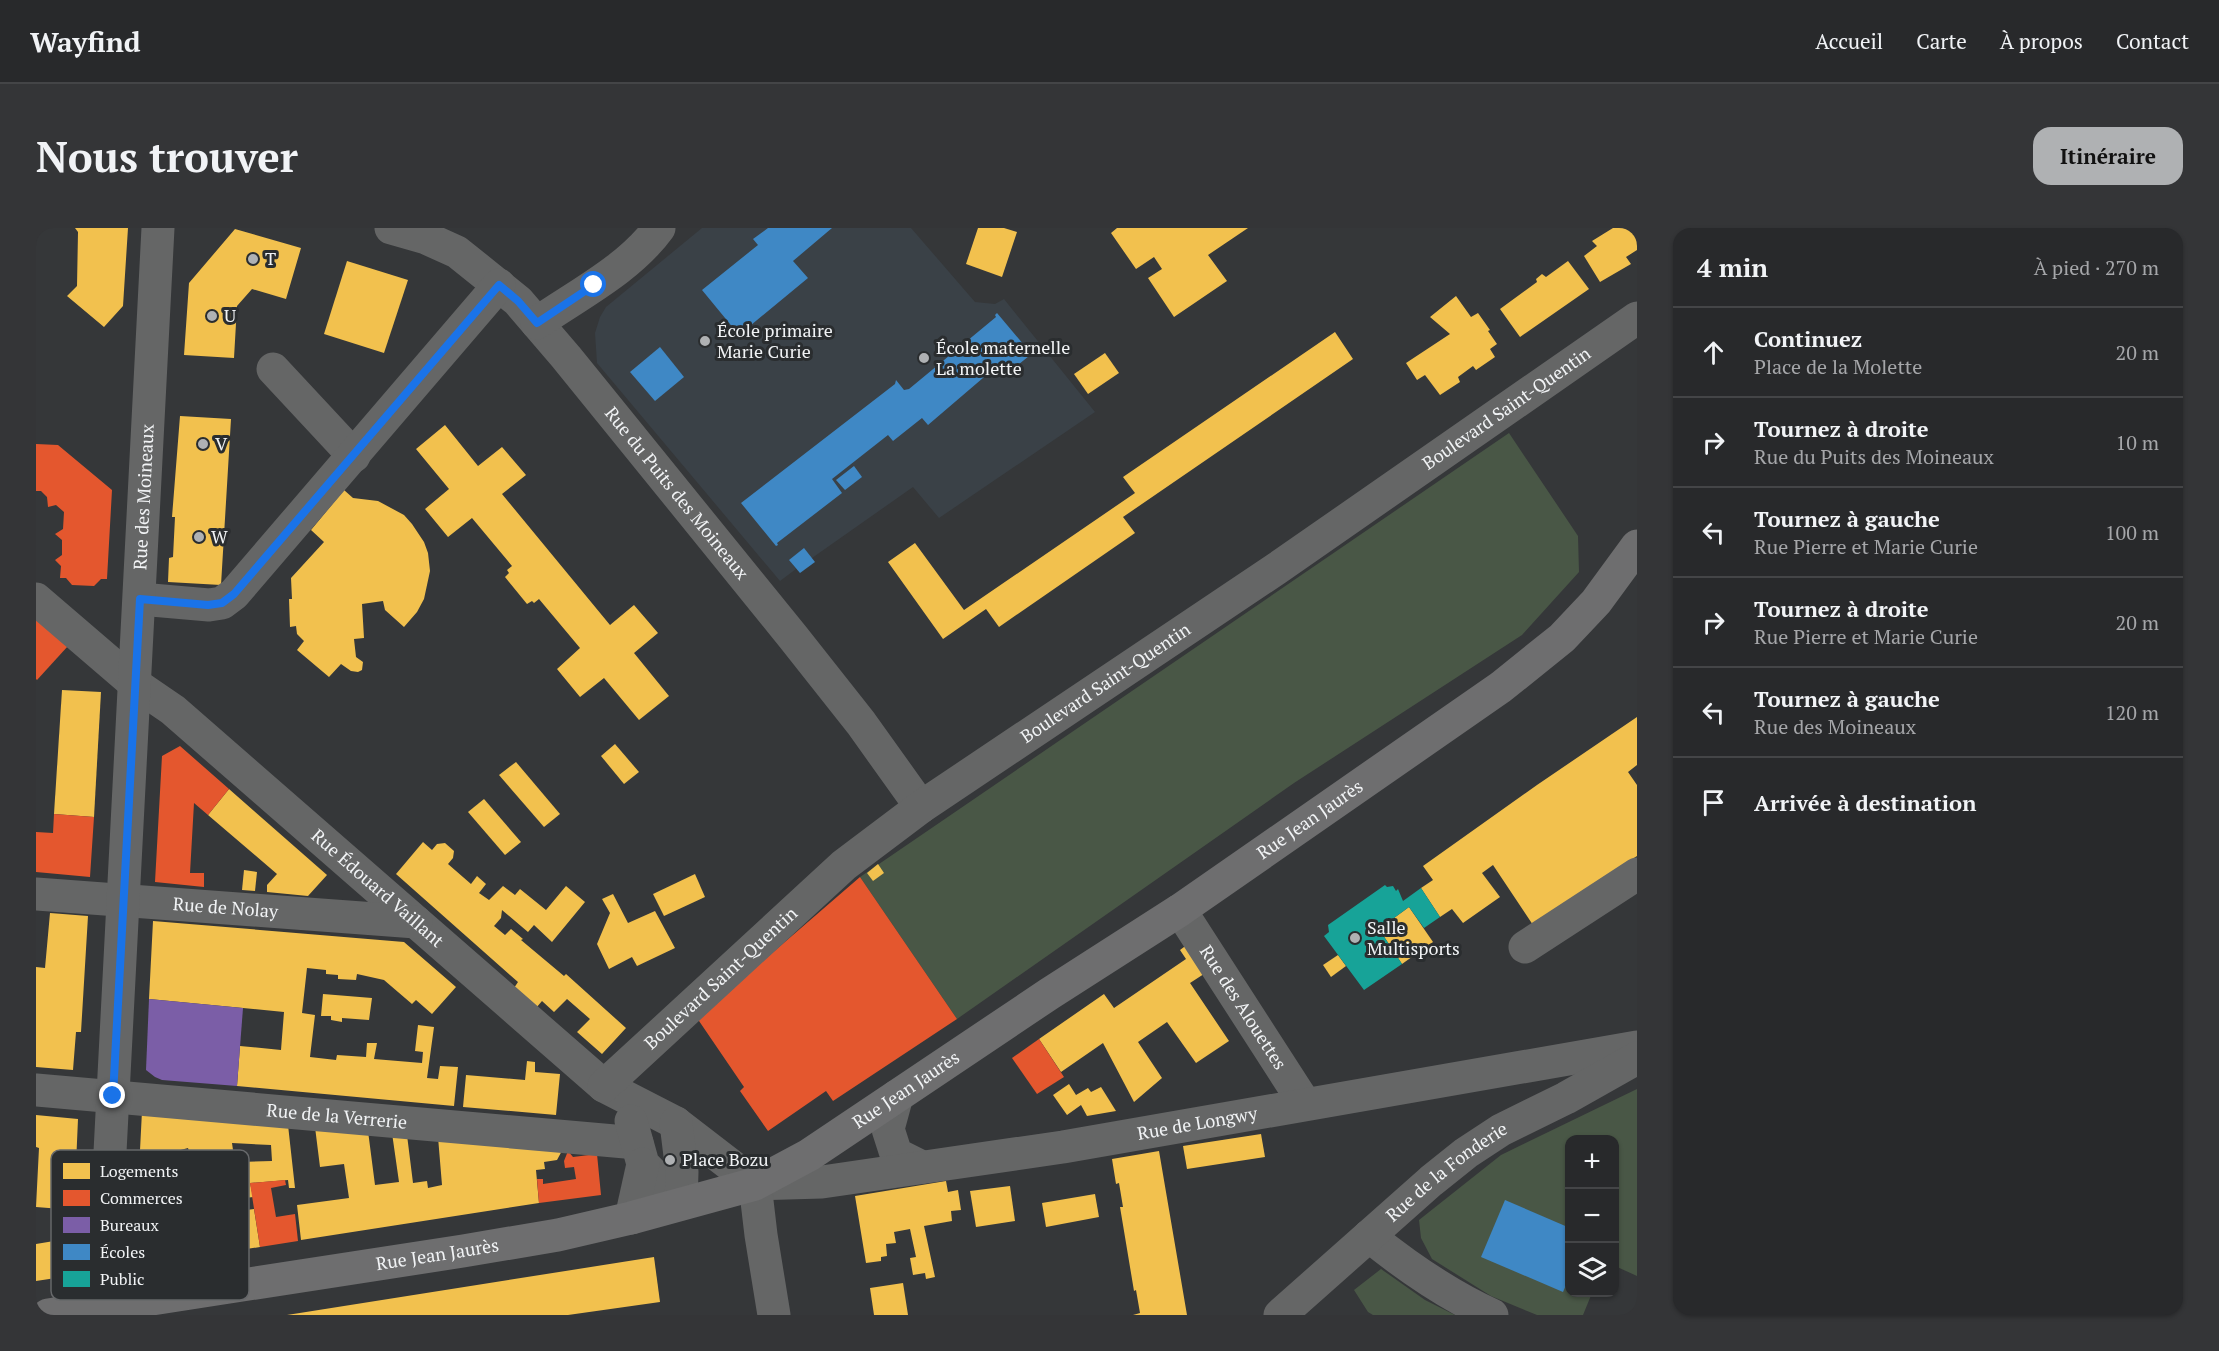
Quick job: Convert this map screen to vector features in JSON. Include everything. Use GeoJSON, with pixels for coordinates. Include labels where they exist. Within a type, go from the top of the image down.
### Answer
{"type":"FeatureCollection","features":[{"type":"Feature","properties":{"kind":"main road","name":"Rue Jean Jaurès"},"geometry":{"type":"LineString","coordinates":[[249,1284],[558,1235],[756,1184],[809,1155],[1180,910],[1533,664],[1582,616],[1633,553]]}},
{"type":"Feature","properties":{"kind":"main road","name":"Rue Jean Jaurès"},"geometry":{"type":"LineString","coordinates":[[48,1315],[141,1300]]}},
{"type":"Feature","properties":{"kind":"street","name":"Rue des Moineaux"},"geometry":{"type":"LineString","coordinates":[[110,1150],[158,228]]}},
{"type":"Feature","properties":{"kind":"street","name":"Rue du Puits des Moineaux"},"geometry":{"type":"LineString","coordinates":[[392,228],[426,238],[457,252],[518,301],[848,706],[921,807]]}},
{"type":"Feature","properties":{"kind":"street"},"geometry":{"type":"LineString","coordinates":[[537,323],[645,247],[659,228]]}},
{"type":"Feature","properties":{"kind":"street"},"geometry":{"type":"LineString","coordinates":[[140,599],[208,605],[222,603],[234,594],[499,285]]}},
{"type":"Feature","properties":{"kind":"street","name":"Boulevard Saint-Quentin"},"geometry":{"type":"LineString","coordinates":[[614,1091],[844,865],[921,807],[1276,569],[1637,318]]}},
{"type":"Feature","properties":{"kind":"street"},"geometry":{"type":"LineString","coordinates":[[273,369],[354,456]]}},
{"type":"Feature","properties":{"kind":"street","name":"Rue Édouard Vaillant"},"geometry":{"type":"LineString","coordinates":[[36,599],[135,684],[173,710],[614,1091],[676,1123],[756,1184]]}},
{"type":"Feature","properties":{"kind":"street"},"geometry":{"type":"LineString","coordinates":[[1525,946],[1637,874]]}},
{"type":"Feature","properties":{"kind":"street","name":"Rue de Nolay"},"geometry":{"type":"LineString","coordinates":[[36,894],[416,922]]}},
{"type":"Feature","properties":{"kind":"street","name":"Rue des Alouettes"},"geometry":{"type":"LineString","coordinates":[[1180,910],[1305,1104]]}},
{"type":"Feature","properties":{"kind":"street","name":"Rue de Longwy"},"geometry":{"type":"LineString","coordinates":[[756,1184],[822,1182],[1063,1147],[1637,1047]]}},
{"type":"Feature","properties":{"kind":"street","name":"Rue de la Fonderie"},"geometry":{"type":"LineString","coordinates":[[1280,1315],[1431,1181],[1466,1153],[1502,1130],[1566,1098],[1637,1058]]}},
{"type":"Feature","properties":{"kind":"street","name":"Rue de la Verrerie"},"geometry":{"type":"LineString","coordinates":[[36,1090],[113,1096],[640,1154]]}},
{"type":"Feature","properties":{"kind":"street"},"geometry":{"type":"LineString","coordinates":[[614,1091],[640,1154],[681,1203]]}},
{"type":"Feature","properties":{"kind":"street"},"geometry":{"type":"LineString","coordinates":[[897,1096],[888,1129],[896,1154],[922,1167]]}},
{"type":"Feature","properties":{"kind":"street"},"geometry":{"type":"LineString","coordinates":[[676,1123],[682,1172],[681,1203]]}},
{"type":"Feature","properties":{"kind":"street"},"geometry":{"type":"LineString","coordinates":[[631,1218],[640,1154]]}},
{"type":"Feature","properties":{"kind":"street"},"geometry":{"type":"LineString","coordinates":[[756,1184],[761,1235],[774,1315]]}},
{"type":"Feature","properties":{"kind":"street"},"geometry":{"type":"LineString","coordinates":[[1369,1236],[1403,1263],[1492,1315]]}},
{"type":"Feature","properties":{"kind":"street","name":"Rue des Moineaux"},"geometry":{"type":"LineString","coordinates":[[102,1300],[102,1306]]}},
{"type":"Feature","properties":{"kind":"shaded area","name":"École maternelle La molette"},"geometry":{"type":"Polygon","coordinates":[[[702,228],[911,228],[975,302],[995,304],[1004,299],[1095,412],[939,518],[913,487],[812,558],[790,560],[796,569],[780,581],[597,363],[595,333],[606,307],[702,228]]]}},
{"type":"Feature","properties":{"kind":"green space"},"geometry":{"type":"Polygon","coordinates":[[[1509,433],[1578,536],[1579,572],[1522,635],[1294,783],[957,1019],[860,877],[1509,433]]]}},
{"type":"Feature","properties":{"kind":"green space"},"geometry":{"type":"Polygon","coordinates":[[[1637,1089],[1637,1276],[1619,1268],[1619,1135],[1565,1135],[1565,1297],[1590,1297],[1583,1315],[1537,1315],[1491,1296],[1432,1259],[1421,1238],[1419,1220],[1501,1155],[1637,1089]]]}},
{"type":"Feature","properties":{"kind":"green space"},"geometry":{"type":"Polygon","coordinates":[[[1381,1269],[1425,1300],[1455,1315],[1373,1315],[1368,1312],[1354,1290],[1381,1269]]]}},
{"type":"Feature","properties":{"kind":"building: Logements"},"geometry":{"type":"Polygon","coordinates":[[[75,228],[128,228],[123,306],[104,327],[67,296],[77,286],[78,232],[75,228]]]}},
{"type":"Feature","properties":{"kind":"building: Logements"},"geometry":{"type":"Polygon","coordinates":[[[978,228],[1004,228],[1017,232],[1002,277],[966,264],[978,228]]]}},
{"type":"Feature","properties":{"kind":"building: Logements"},"geometry":{"type":"Polygon","coordinates":[[[1117,228],[1248,228],[1208,255],[1227,281],[1174,317],[1148,278],[1162,269],[1154,257],[1136,269],[1111,233],[1117,228]]]}},
{"type":"Feature","properties":{"kind":"building: Logements"},"geometry":{"type":"Polygon","coordinates":[[[1613,228],[1637,228],[1637,250],[1626,257],[1631,264],[1600,282],[1584,256],[1597,246],[1592,241],[1613,228]]]}},
{"type":"Feature","properties":{"kind":"building: Logements"},"geometry":{"type":"Polygon","coordinates":[[[235,229],[301,248],[286,299],[252,289],[237,306],[234,358],[184,355],[189,283],[235,229]]]}},
{"type":"Feature","properties":{"kind":"building: Logements"},"geometry":{"type":"Polygon","coordinates":[[[347,261],[408,280],[384,353],[324,334],[347,261]]]}},
{"type":"Feature","properties":{"kind":"building: Logements"},"geometry":{"type":"Polygon","coordinates":[[[1568,261],[1589,289],[1520,337],[1500,309],[1537,282],[1536,279],[1542,274],[1546,277],[1568,261]]]}},
{"type":"Feature","properties":{"kind":"building: Logements"},"geometry":{"type":"Polygon","coordinates":[[[1456,296],[1471,317],[1478,313],[1490,330],[1488,331],[1497,344],[1490,349],[1495,357],[1476,370],[1473,366],[1458,377],[1460,382],[1440,395],[1425,375],[1417,380],[1406,363],[1450,334],[1430,317],[1456,296]]]}},
{"type":"Feature","properties":{"kind":"building: Logements"},"geometry":{"type":"Polygon","coordinates":[[[1335,332],[1353,359],[1123,517],[1135,533],[999,627],[986,609],[943,639],[888,562],[915,543],[964,610],[1135,493],[1123,477],[1335,332]]]}},
{"type":"Feature","properties":{"kind":"building: Logements"},"geometry":{"type":"Polygon","coordinates":[[[1105,353],[1119,373],[1088,394],[1074,374],[1105,353]]]}},
{"type":"Feature","properties":{"kind":"building: Logements"},"geometry":{"type":"Polygon","coordinates":[[[180,416],[231,419],[221,585],[168,582],[169,558],[173,557],[175,517],[172,517],[180,416]]]}},
{"type":"Feature","properties":{"kind":"building: Logements"},"geometry":{"type":"Polygon","coordinates":[[[445,425],[478,466],[502,447],[526,475],[502,494],[610,625],[634,605],[658,633],[634,653],[669,696],[639,720],[604,678],[580,697],[557,669],[580,648],[539,599],[527,604],[505,577],[509,573],[507,570],[512,566],[472,518],[448,537],[425,509],[449,489],[416,449],[445,425]]]}},
{"type":"Feature","properties":{"kind":"building: Logements"},"geometry":{"type":"Polygon","coordinates":[[[344,490],[353,498],[378,501],[404,515],[424,542],[430,571],[424,599],[417,612],[404,627],[385,610],[383,601],[362,604],[364,638],[354,639],[356,657],[363,662],[362,670],[351,671],[341,664],[329,677],[297,650],[304,641],[297,634],[296,626],[290,627],[289,599],[292,599],[291,578],[324,542],[311,530],[344,490]]]}},
{"type":"Feature","properties":{"kind":"building: Logements"},"geometry":{"type":"Polygon","coordinates":[[[62,690],[101,692],[94,817],[54,814],[62,690]]]}},
{"type":"Feature","properties":{"kind":"building: Logements"},"geometry":{"type":"Polygon","coordinates":[[[1637,717],[1637,765],[1628,772],[1637,785],[1637,856],[1533,925],[1493,865],[1482,873],[1500,897],[1463,923],[1452,909],[1440,917],[1421,888],[1433,880],[1423,866],[1637,717]]]}},
{"type":"Feature","properties":{"kind":"building: Logements"},"geometry":{"type":"Polygon","coordinates":[[[615,744],[639,772],[624,784],[601,756],[615,744]]]}},
{"type":"Feature","properties":{"kind":"building: Logements"},"geometry":{"type":"Polygon","coordinates":[[[516,762],[560,814],[544,827],[499,775],[516,762]]]}},
{"type":"Feature","properties":{"kind":"building: Logements"},"geometry":{"type":"Polygon","coordinates":[[[229,789],[327,875],[308,896],[267,892],[267,885],[277,874],[208,815],[229,789]]]}},
{"type":"Feature","properties":{"kind":"building: Logements"},"geometry":{"type":"Polygon","coordinates":[[[484,799],[521,842],[505,855],[468,812],[484,799]]]}},
{"type":"Feature","properties":{"kind":"building: Logements"},"geometry":{"type":"Polygon","coordinates":[[[423,842],[432,850],[437,844],[445,843],[454,851],[453,858],[448,864],[471,884],[477,876],[486,884],[479,893],[489,900],[503,886],[515,895],[520,889],[546,910],[566,886],[585,902],[552,942],[534,925],[528,932],[502,910],[501,918],[494,926],[505,935],[511,929],[523,939],[521,940],[564,976],[566,974],[626,1028],[602,1054],[577,1032],[590,1019],[567,999],[554,1012],[542,1001],[536,1008],[514,988],[518,982],[396,874],[423,842]]]}},
{"type":"Feature","properties":{"kind":"building: Logements"},"geometry":{"type":"Polygon","coordinates":[[[878,864],[884,873],[873,881],[867,873],[878,864]]]}},
{"type":"Feature","properties":{"kind":"building: Logements"},"geometry":{"type":"Polygon","coordinates":[[[244,870],[257,872],[255,891],[242,890],[244,870]]]}},
{"type":"Feature","properties":{"kind":"building: Logements"},"geometry":{"type":"Polygon","coordinates":[[[695,874],[705,897],[664,916],[653,894],[695,874]]]}},
{"type":"Feature","properties":{"kind":"building: Logements"},"geometry":{"type":"Polygon","coordinates":[[[613,894],[628,923],[655,911],[675,948],[637,966],[632,957],[609,969],[597,944],[610,913],[602,899],[613,894]]]}},
{"type":"Feature","properties":{"kind":"building: Logements"},"geometry":{"type":"Polygon","coordinates":[[[1409,907],[1433,942],[1402,964],[1379,929],[1409,907]]]}},
{"type":"Feature","properties":{"kind":"building: Logements"},"geometry":{"type":"Polygon","coordinates":[[[50,913],[88,916],[81,1032],[76,1032],[73,1070],[36,1067],[36,967],[45,968],[50,913]]]}},
{"type":"Feature","properties":{"kind":"building: Logements"},"geometry":{"type":"Polygon","coordinates":[[[153,921],[404,942],[456,987],[432,1014],[416,1000],[412,1004],[384,980],[357,974],[356,980],[338,979],[338,975],[326,974],[326,970],[307,968],[302,1013],[315,1015],[310,1057],[336,1060],[337,1055],[366,1057],[367,1043],[377,1043],[374,1059],[422,1063],[423,1052],[415,1051],[418,1025],[434,1027],[427,1078],[438,1079],[440,1066],[458,1067],[454,1106],[237,1086],[240,1046],[281,1050],[284,1012],[149,999],[153,921]]]}},
{"type":"Feature","properties":{"kind":"building: Logements"},"geometry":{"type":"Polygon","coordinates":[[[1188,944],[1207,972],[1190,983],[1229,1041],[1196,1063],[1167,1022],[1138,1042],[1162,1078],[1134,1102],[1103,1043],[1061,1072],[1039,1039],[1104,994],[1114,1008],[1186,959],[1180,950],[1188,944]]]}},
{"type":"Feature","properties":{"kind":"building: Logements"},"geometry":{"type":"Polygon","coordinates":[[[1338,955],[1346,966],[1331,977],[1323,965],[1338,955]]]}},
{"type":"Feature","properties":{"kind":"building: Logements"},"geometry":{"type":"Polygon","coordinates":[[[323,994],[372,998],[369,1020],[342,1018],[342,1022],[331,1020],[331,1016],[321,1016],[323,994]]]}},
{"type":"Feature","properties":{"kind":"building: Logements"},"geometry":{"type":"Polygon","coordinates":[[[527,1061],[535,1062],[535,1072],[560,1074],[556,1115],[463,1107],[466,1075],[525,1080],[527,1061]]]}},
{"type":"Feature","properties":{"kind":"building: Logements"},"geometry":{"type":"Polygon","coordinates":[[[1069,1084],[1076,1095],[1088,1088],[1091,1092],[1101,1087],[1116,1111],[1087,1116],[1081,1105],[1067,1115],[1053,1095],[1069,1084]]]}},
{"type":"Feature","properties":{"kind":"building: Logements"},"geometry":{"type":"Polygon","coordinates":[[[142,1111],[288,1125],[295,1188],[289,1188],[288,1180],[250,1183],[253,1197],[249,1198],[249,1162],[272,1161],[271,1145],[232,1143],[233,1150],[189,1150],[188,1148],[140,1150],[142,1111]]]}},
{"type":"Feature","properties":{"kind":"building: Logements"},"geometry":{"type":"Polygon","coordinates":[[[36,1115],[78,1119],[77,1150],[51,1150],[51,1208],[36,1207],[39,1148],[36,1147],[36,1115]]]}},
{"type":"Feature","properties":{"kind":"building: Logements"},"geometry":{"type":"Polygon","coordinates":[[[315,1127],[368,1131],[375,1185],[399,1182],[392,1133],[407,1135],[413,1183],[427,1181],[428,1188],[442,1185],[438,1137],[564,1147],[557,1160],[544,1162],[545,1169],[536,1170],[539,1203],[301,1240],[297,1205],[349,1198],[344,1164],[320,1167],[315,1127]]]}},
{"type":"Feature","properties":{"kind":"building: Logements"},"geometry":{"type":"Polygon","coordinates":[[[1261,1134],[1265,1157],[1187,1169],[1183,1146],[1261,1134]]]}},
{"type":"Feature","properties":{"kind":"building: Logements"},"geometry":{"type":"Polygon","coordinates":[[[1159,1151],[1187,1315],[1133,1315],[1140,1313],[1136,1290],[1134,1291],[1120,1207],[1123,1207],[1119,1183],[1116,1184],[1112,1159],[1159,1151]]]}},
{"type":"Feature","properties":{"kind":"building: Logements"},"geometry":{"type":"Polygon","coordinates":[[[946,1181],[948,1192],[958,1190],[961,1210],[951,1211],[952,1221],[924,1226],[935,1277],[926,1279],[925,1273],[913,1275],[910,1258],[916,1257],[910,1229],[894,1232],[896,1243],[886,1244],[887,1256],[881,1257],[881,1261],[866,1263],[855,1196],[946,1181]]]}},
{"type":"Feature","properties":{"kind":"building: Logements"},"geometry":{"type":"Polygon","coordinates":[[[1010,1186],[1015,1221],[976,1227],[970,1191],[1010,1186]]]}},
{"type":"Feature","properties":{"kind":"building: Logements"},"geometry":{"type":"Polygon","coordinates":[[[1095,1194],[1099,1217],[1046,1227],[1042,1203],[1095,1194]]]}},
{"type":"Feature","properties":{"kind":"building: Logements"},"geometry":{"type":"Polygon","coordinates":[[[254,1209],[260,1247],[249,1249],[249,1210],[254,1209]]]}},
{"type":"Feature","properties":{"kind":"building: Logements"},"geometry":{"type":"Polygon","coordinates":[[[51,1242],[51,1279],[36,1281],[36,1244],[51,1242]]]}},
{"type":"Feature","properties":{"kind":"building: Logements"},"geometry":{"type":"Polygon","coordinates":[[[654,1257],[660,1302],[568,1315],[287,1315],[654,1257]]]}},
{"type":"Feature","properties":{"kind":"building: Logements"},"geometry":{"type":"Polygon","coordinates":[[[903,1283],[908,1315],[874,1315],[870,1288],[903,1283]]]}},
{"type":"Feature","properties":{"kind":"building: Commerces"},"geometry":{"type":"Polygon","coordinates":[[[36,444],[58,445],[112,490],[107,579],[101,579],[94,586],[72,585],[66,578],[60,578],[61,566],[55,560],[62,555],[62,540],[55,534],[63,529],[64,512],[56,505],[48,507],[47,497],[41,491],[36,491],[36,444]]]}},
{"type":"Feature","properties":{"kind":"building: Commerces"},"geometry":{"type":"Polygon","coordinates":[[[36,619],[68,646],[37,680],[36,679],[36,619]]]}},
{"type":"Feature","properties":{"kind":"building: Commerces"},"geometry":{"type":"Polygon","coordinates":[[[180,746],[229,789],[208,815],[194,803],[190,873],[204,873],[204,887],[155,882],[162,756],[180,746]]]}},
{"type":"Feature","properties":{"kind":"building: Commerces"},"geometry":{"type":"Polygon","coordinates":[[[54,814],[94,817],[90,877],[36,872],[36,832],[53,833],[54,814]]]}},
{"type":"Feature","properties":{"kind":"building: Commerces"},"geometry":{"type":"Polygon","coordinates":[[[860,877],[957,1019],[833,1101],[826,1091],[768,1131],[740,1091],[744,1087],[697,1018],[860,877]]]}},
{"type":"Feature","properties":{"kind":"building: Commerces"},"geometry":{"type":"Polygon","coordinates":[[[1039,1039],[1064,1077],[1037,1094],[1012,1058],[1039,1039]]]}},
{"type":"Feature","properties":{"kind":"building: Commerces"},"geometry":{"type":"Polygon","coordinates":[[[568,1151],[573,1157],[597,1154],[601,1195],[539,1203],[537,1179],[543,1179],[543,1184],[576,1179],[574,1167],[565,1168],[564,1161],[568,1151]]]}},
{"type":"Feature","properties":{"kind":"building: Commerces"},"geometry":{"type":"Polygon","coordinates":[[[285,1180],[286,1185],[271,1188],[276,1217],[295,1214],[298,1241],[260,1247],[250,1183],[285,1180]]]}},
{"type":"Feature","properties":{"kind":"building: Bureaux"},"geometry":{"type":"Polygon","coordinates":[[[149,999],[243,1008],[237,1086],[162,1080],[146,1070],[149,999]]]}},
{"type":"Feature","properties":{"kind":"building: Écoles"},"geometry":{"type":"Polygon","coordinates":[[[768,228],[832,228],[793,261],[808,278],[739,335],[702,290],[758,245],[753,239],[768,228]]]}},
{"type":"Feature","properties":{"kind":"building: Écoles"},"geometry":{"type":"Polygon","coordinates":[[[997,313],[1024,345],[1022,347],[1029,356],[1004,376],[997,366],[928,425],[922,418],[893,441],[888,435],[832,479],[842,493],[776,546],[741,503],[895,384],[896,380],[904,390],[909,389],[996,317],[997,313]]]}},
{"type":"Feature","properties":{"kind":"building: Écoles"},"geometry":{"type":"Polygon","coordinates":[[[660,347],[684,377],[655,401],[630,372],[660,347]]]}},
{"type":"Feature","properties":{"kind":"building: Écoles"},"geometry":{"type":"Polygon","coordinates":[[[854,466],[862,477],[845,490],[836,480],[854,466]]]}},
{"type":"Feature","properties":{"kind":"building: Écoles"},"geometry":{"type":"Polygon","coordinates":[[[804,548],[815,562],[800,573],[789,560],[804,548]]]}},
{"type":"Feature","properties":{"kind":"building: Écoles"},"geometry":{"type":"Polygon","coordinates":[[[1505,1200],[1565,1226],[1565,1287],[1563,1292],[1481,1257],[1505,1200]]]}},
{"type":"Feature","properties":{"kind":"building: Public","name":"Salle Multisports"},"geometry":{"type":"Polygon","coordinates":[[[1385,885],[1393,886],[1396,891],[1398,889],[1403,901],[1421,888],[1440,917],[1424,928],[1409,907],[1379,929],[1402,964],[1364,990],[1324,936],[1329,932],[1328,925],[1385,885]]]}},
{"type":"Feature","properties":{"kind":"place","name":"T"},"geometry":{"type":"Point","coordinates":[253,259]}},
{"type":"Feature","properties":{"kind":"place","name":"U"},"geometry":{"type":"Point","coordinates":[212,316]}},
{"type":"Feature","properties":{"kind":"place","name":"École primaire Marie Curie"},"geometry":{"type":"Point","coordinates":[705,341]}},
{"type":"Feature","properties":{"kind":"place","name":"École maternelle La molette"},"geometry":{"type":"Point","coordinates":[924,358]}},
{"type":"Feature","properties":{"kind":"place","name":"V"},"geometry":{"type":"Point","coordinates":[203,444]}},
{"type":"Feature","properties":{"kind":"place","name":"W"},"geometry":{"type":"Point","coordinates":[199,537]}},
{"type":"Feature","properties":{"kind":"place","name":"Salle Multisports"},"geometry":{"type":"Point","coordinates":[1355,938]}},
{"type":"Feature","properties":{"kind":"place","name":"Place Bozu"},"geometry":{"type":"Point","coordinates":[670,1160]}},
{"type":"Feature","properties":{"kind":"route"},"geometry":{"type":"LineString","coordinates":[[113,1096],[140,599],[208,605],[222,603],[234,594],[499,285],[518,301],[537,323],[594,285]]}}]}
